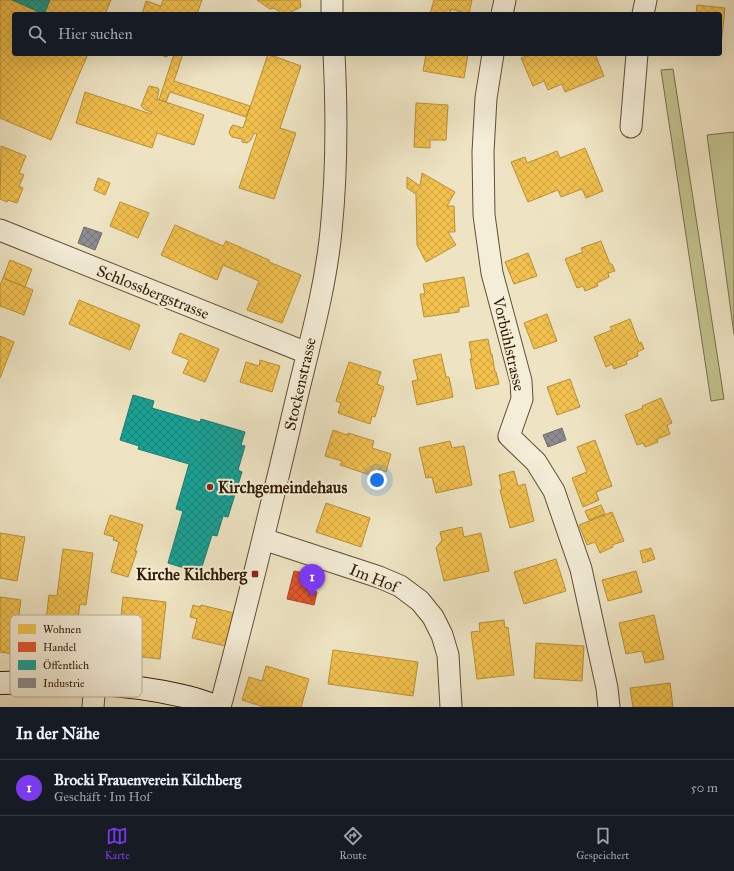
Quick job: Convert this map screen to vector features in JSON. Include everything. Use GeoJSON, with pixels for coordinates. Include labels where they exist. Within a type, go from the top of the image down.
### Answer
{"type":"FeatureCollection","features":[{"type":"Feature","properties":{"kind":"street"},"geometry":{"type":"LineString","coordinates":[[332,0],[332,12]]}},
{"type":"Feature","properties":{"kind":"street"},"geometry":{"type":"LineString","coordinates":[[502,12],[505,0]]}},
{"type":"Feature","properties":{"kind":"street"},"geometry":{"type":"LineString","coordinates":[[643,12],[646,0]]}},
{"type":"Feature","properties":{"kind":"street","name":"Stockenstrasse"},"geometry":{"type":"LineString","coordinates":[[219,707],[263,539],[321,293],[331,233],[336,172],[334,56]]}},
{"type":"Feature","properties":{"kind":"street","name":"Vorbühlstrasse"},"geometry":{"type":"LineString","coordinates":[[493,56],[486,98],[483,152],[484,215],[492,273],[521,381],[522,399],[509,436],[536,462],[554,491],[581,569],[607,688],[609,707]]}},
{"type":"Feature","properties":{"kind":"street"},"geometry":{"type":"LineString","coordinates":[[631,127],[637,56]]}},
{"type":"Feature","properties":{"kind":"street","name":"Schlossbergstrasse"},"geometry":{"type":"LineString","coordinates":[[1,235],[307,353]]}},
{"type":"Feature","properties":{"kind":"street","name":"Im Hof"},"geometry":{"type":"LineString","coordinates":[[263,539],[379,577],[400,586],[420,601],[433,617],[442,635],[448,655],[451,707]]}},
{"type":"Feature","properties":{"kind":"street"},"geometry":{"type":"LineString","coordinates":[[0,684],[10,684]]}},
{"type":"Feature","properties":{"kind":"street"},"geometry":{"type":"LineString","coordinates":[[142,689],[185,696],[219,707]]}},
{"type":"Feature","properties":{"kind":"street"},"geometry":{"type":"LineString","coordinates":[[93,707],[94,697]]}},
{"type":"Feature","properties":{"kind":"green space"},"geometry":{"type":"Polygon","coordinates":[[[673,69],[724,399],[711,401],[661,70],[673,69]]]}},
{"type":"Feature","properties":{"kind":"green space"},"geometry":{"type":"Polygon","coordinates":[[[734,132],[734,334],[707,135],[734,132]]]}},
{"type":"Feature","properties":{"kind":"building: Wohnen"},"geometry":{"type":"Polygon","coordinates":[[[0,0],[12,0],[39,12],[12,12],[12,56],[87,56],[51,140],[0,118],[0,0]]]}},
{"type":"Feature","properties":{"kind":"building: Wohnen"},"geometry":{"type":"Polygon","coordinates":[[[50,0],[111,0],[106,12],[45,12],[50,0]]]}},
{"type":"Feature","properties":{"kind":"building: Wohnen"},"geometry":{"type":"Polygon","coordinates":[[[163,0],[202,0],[198,12],[143,12],[146,1],[161,6],[163,0]]]}},
{"type":"Feature","properties":{"kind":"building: Wohnen"},"geometry":{"type":"Polygon","coordinates":[[[257,0],[300,0],[301,7],[291,12],[280,12],[274,8],[270,9],[257,0]]]}},
{"type":"Feature","properties":{"kind":"building: Wohnen"},"geometry":{"type":"Polygon","coordinates":[[[434,0],[472,0],[469,12],[462,12],[451,9],[450,12],[431,12],[434,0]]]}},
{"type":"Feature","properties":{"kind":"building: Wohnen"},"geometry":{"type":"Polygon","coordinates":[[[697,5],[725,8],[722,36],[722,12],[696,12],[697,5]]]}},
{"type":"Feature","properties":{"kind":"building: Wohnen"},"geometry":{"type":"Polygon","coordinates":[[[173,56],[182,56],[174,81],[250,106],[246,117],[170,92],[166,102],[159,100],[173,56]]]}},
{"type":"Feature","properties":{"kind":"building: Wohnen"},"geometry":{"type":"Polygon","coordinates":[[[267,56],[274,56],[301,66],[280,128],[296,133],[274,199],[239,188],[257,134],[254,133],[251,140],[247,143],[242,142],[242,139],[232,137],[229,133],[233,125],[243,128],[267,56]]]}},
{"type":"Feature","properties":{"kind":"building: Wohnen"},"geometry":{"type":"Polygon","coordinates":[[[426,56],[468,56],[464,78],[423,71],[426,56]]]}},
{"type":"Feature","properties":{"kind":"building: Wohnen"},"geometry":{"type":"Polygon","coordinates":[[[526,56],[596,56],[604,76],[565,92],[562,84],[548,90],[544,81],[533,86],[521,58],[526,56]]]}},
{"type":"Feature","properties":{"kind":"building: Wohnen"},"geometry":{"type":"Polygon","coordinates":[[[149,86],[158,88],[157,99],[204,115],[194,145],[157,133],[152,148],[76,123],[85,92],[151,114],[151,112],[141,106],[149,86]]]}},
{"type":"Feature","properties":{"kind":"building: Wohnen"},"geometry":{"type":"Polygon","coordinates":[[[416,103],[448,105],[446,140],[430,140],[430,148],[414,147],[416,103]]]}},
{"type":"Feature","properties":{"kind":"building: Wohnen"},"geometry":{"type":"Polygon","coordinates":[[[1,146],[26,156],[19,173],[24,175],[19,186],[23,188],[17,203],[8,200],[7,202],[0,199],[1,146]]]}},
{"type":"Feature","properties":{"kind":"building: Wohnen"},"geometry":{"type":"Polygon","coordinates":[[[585,148],[603,191],[586,198],[582,189],[561,197],[558,190],[528,202],[511,162],[525,157],[527,163],[557,151],[560,158],[585,148]]]}},
{"type":"Feature","properties":{"kind":"building: Wohnen"},"geometry":{"type":"Polygon","coordinates":[[[422,173],[455,192],[447,206],[454,206],[455,232],[448,232],[456,245],[426,262],[417,245],[416,194],[407,188],[407,177],[420,186],[422,173]]]}},
{"type":"Feature","properties":{"kind":"building: Wohnen"},"geometry":{"type":"Polygon","coordinates":[[[98,178],[110,183],[105,195],[94,190],[98,178]]]}},
{"type":"Feature","properties":{"kind":"building: Wohnen"},"geometry":{"type":"Polygon","coordinates":[[[120,202],[149,213],[138,238],[110,226],[120,202]]]}},
{"type":"Feature","properties":{"kind":"building: Wohnen"},"geometry":{"type":"Polygon","coordinates":[[[175,225],[223,246],[226,241],[269,260],[269,262],[301,275],[282,323],[247,310],[259,281],[223,265],[217,280],[161,255],[175,225]]]}},
{"type":"Feature","properties":{"kind":"building: Wohnen"},"geometry":{"type":"Polygon","coordinates":[[[601,241],[610,264],[612,264],[615,271],[608,273],[609,277],[597,283],[598,286],[585,291],[583,286],[577,288],[565,259],[583,252],[581,248],[601,241]]]}},
{"type":"Feature","properties":{"kind":"building: Wohnen"},"geometry":{"type":"Polygon","coordinates":[[[528,253],[537,276],[514,284],[505,262],[528,253]]]}},
{"type":"Feature","properties":{"kind":"building: Wohnen"},"geometry":{"type":"Polygon","coordinates":[[[10,260],[32,269],[25,287],[3,278],[10,260]]]}},
{"type":"Feature","properties":{"kind":"building: Wohnen"},"geometry":{"type":"Polygon","coordinates":[[[464,277],[469,306],[459,308],[459,312],[424,317],[420,294],[425,294],[423,284],[464,277]]]}},
{"type":"Feature","properties":{"kind":"building: Wohnen"},"geometry":{"type":"Polygon","coordinates":[[[3,278],[33,290],[24,315],[0,306],[0,285],[3,278]]]}},
{"type":"Feature","properties":{"kind":"building: Wohnen"},"geometry":{"type":"Polygon","coordinates":[[[79,300],[140,325],[130,350],[69,324],[79,300]]]}},
{"type":"Feature","properties":{"kind":"building: Wohnen"},"geometry":{"type":"Polygon","coordinates":[[[547,314],[557,341],[534,349],[524,323],[547,314]]]}},
{"type":"Feature","properties":{"kind":"building: Wohnen"},"geometry":{"type":"Polygon","coordinates":[[[630,319],[639,343],[641,342],[644,349],[637,352],[638,356],[626,361],[627,364],[614,369],[612,364],[606,367],[594,337],[612,330],[610,327],[630,319]]]}},
{"type":"Feature","properties":{"kind":"building: Wohnen"},"geometry":{"type":"Polygon","coordinates":[[[180,333],[219,349],[205,382],[183,373],[189,360],[172,353],[180,333]]]}},
{"type":"Feature","properties":{"kind":"building: Wohnen"},"geometry":{"type":"Polygon","coordinates":[[[0,336],[14,342],[0,378],[0,336]]]}},
{"type":"Feature","properties":{"kind":"building: Wohnen"},"geometry":{"type":"Polygon","coordinates":[[[488,339],[499,384],[476,389],[470,359],[472,359],[469,342],[488,339]]]}},
{"type":"Feature","properties":{"kind":"building: Wohnen"},"geometry":{"type":"Polygon","coordinates":[[[441,354],[446,377],[449,377],[453,397],[417,405],[412,381],[418,380],[413,360],[441,354]]]}},
{"type":"Feature","properties":{"kind":"building: Wohnen"},"geometry":{"type":"Polygon","coordinates":[[[260,360],[280,366],[272,392],[240,382],[246,362],[259,366],[260,360]]]}},
{"type":"Feature","properties":{"kind":"building: Wohnen"},"geometry":{"type":"Polygon","coordinates":[[[349,362],[381,372],[377,384],[384,387],[375,417],[372,416],[370,424],[338,413],[341,403],[336,401],[349,362]]]}},
{"type":"Feature","properties":{"kind":"building: Wohnen"},"geometry":{"type":"Polygon","coordinates":[[[570,379],[580,407],[557,415],[547,387],[570,379]]]}},
{"type":"Feature","properties":{"kind":"building: Wohnen"},"geometry":{"type":"Polygon","coordinates":[[[661,398],[672,423],[667,425],[670,434],[657,439],[658,442],[645,447],[643,443],[637,445],[625,415],[643,408],[642,406],[661,398]]]}},
{"type":"Feature","properties":{"kind":"building: Wohnen"},"geometry":{"type":"Polygon","coordinates":[[[333,430],[347,435],[348,433],[374,441],[372,448],[391,454],[386,472],[379,469],[376,477],[340,465],[342,461],[325,456],[333,430]]]}},
{"type":"Feature","properties":{"kind":"building: Wohnen"},"geometry":{"type":"Polygon","coordinates":[[[595,440],[612,486],[596,492],[599,500],[583,507],[572,478],[587,472],[577,447],[595,440]]]}},
{"type":"Feature","properties":{"kind":"building: Wohnen"},"geometry":{"type":"Polygon","coordinates":[[[450,441],[452,448],[464,446],[472,485],[436,493],[432,477],[426,478],[419,448],[450,441]]]}},
{"type":"Feature","properties":{"kind":"building: Wohnen"},"geometry":{"type":"Polygon","coordinates":[[[514,471],[518,486],[525,484],[534,521],[510,528],[500,490],[502,490],[499,475],[514,471]]]}},
{"type":"Feature","properties":{"kind":"building: Wohnen"},"geometry":{"type":"Polygon","coordinates":[[[326,503],[370,518],[361,547],[316,532],[326,503]]]}},
{"type":"Feature","properties":{"kind":"building: Wohnen"},"geometry":{"type":"Polygon","coordinates":[[[601,505],[605,514],[589,520],[585,511],[601,505]]]}},
{"type":"Feature","properties":{"kind":"building: Wohnen"},"geometry":{"type":"Polygon","coordinates":[[[612,512],[624,541],[612,545],[613,547],[600,553],[595,542],[587,545],[579,525],[612,512]]]}},
{"type":"Feature","properties":{"kind":"building: Wohnen"},"geometry":{"type":"Polygon","coordinates":[[[110,515],[143,525],[135,551],[137,551],[128,577],[111,572],[119,542],[113,540],[114,537],[104,534],[110,515]]]}},
{"type":"Feature","properties":{"kind":"building: Wohnen"},"geometry":{"type":"Polygon","coordinates":[[[462,527],[464,537],[481,533],[489,571],[444,581],[436,548],[442,540],[440,532],[462,527]]]}},
{"type":"Feature","properties":{"kind":"building: Wohnen"},"geometry":{"type":"Polygon","coordinates":[[[0,533],[25,537],[17,581],[0,578],[0,533]]]}},
{"type":"Feature","properties":{"kind":"building: Wohnen"},"geometry":{"type":"Polygon","coordinates":[[[651,548],[655,559],[643,563],[640,551],[651,548]]]}},
{"type":"Feature","properties":{"kind":"building: Wohnen"},"geometry":{"type":"Polygon","coordinates":[[[63,549],[93,553],[86,605],[80,604],[78,615],[47,615],[49,595],[57,596],[63,549]]]}},
{"type":"Feature","properties":{"kind":"building: Wohnen"},"geometry":{"type":"Polygon","coordinates":[[[556,559],[566,591],[524,604],[514,572],[556,559]]]}},
{"type":"Feature","properties":{"kind":"building: Wohnen"},"geometry":{"type":"Polygon","coordinates":[[[636,571],[642,592],[608,601],[602,580],[636,571]]]}},
{"type":"Feature","properties":{"kind":"building: Wohnen"},"geometry":{"type":"Polygon","coordinates":[[[0,597],[21,600],[19,615],[10,615],[10,654],[0,652],[0,597]]]}},
{"type":"Feature","properties":{"kind":"building: Wohnen"},"geometry":{"type":"Polygon","coordinates":[[[123,597],[166,602],[160,659],[142,657],[142,615],[121,615],[123,597]]]}},
{"type":"Feature","properties":{"kind":"building: Wohnen"},"geometry":{"type":"Polygon","coordinates":[[[193,605],[200,607],[201,605],[234,613],[225,646],[192,638],[197,619],[190,617],[193,605]]]}},
{"type":"Feature","properties":{"kind":"building: Wohnen"},"geometry":{"type":"Polygon","coordinates":[[[654,615],[664,659],[645,663],[642,651],[626,654],[619,623],[654,615]]]}},
{"type":"Feature","properties":{"kind":"building: Wohnen"},"geometry":{"type":"Polygon","coordinates":[[[504,620],[505,628],[508,627],[514,675],[477,679],[471,632],[480,631],[479,623],[504,620]]]}},
{"type":"Feature","properties":{"kind":"building: Wohnen"},"geometry":{"type":"Polygon","coordinates":[[[536,643],[584,646],[582,681],[534,678],[536,643]]]}},
{"type":"Feature","properties":{"kind":"building: Wohnen"},"geometry":{"type":"Polygon","coordinates":[[[333,650],[418,662],[413,696],[328,684],[333,650]]]}},
{"type":"Feature","properties":{"kind":"building: Wohnen"},"geometry":{"type":"Polygon","coordinates":[[[266,666],[309,679],[301,707],[264,707],[242,700],[249,677],[262,681],[266,666]]]}},
{"type":"Feature","properties":{"kind":"building: Wohnen"},"geometry":{"type":"Polygon","coordinates":[[[670,683],[673,707],[633,707],[630,688],[670,683]]]}},
{"type":"Feature","properties":{"kind":"building: Handel"},"geometry":{"type":"Polygon","coordinates":[[[294,571],[309,574],[305,589],[317,592],[314,605],[287,599],[294,571]]]}},
{"type":"Feature","properties":{"kind":"building: Öffentlich"},"geometry":{"type":"Polygon","coordinates":[[[12,0],[50,0],[45,12],[39,12],[12,0]]]}},
{"type":"Feature","properties":{"kind":"building: Öffentlich","name":"Kirchgemeindehaus"},"geometry":{"type":"Polygon","coordinates":[[[133,395],[154,401],[152,408],[200,422],[201,419],[245,432],[241,445],[245,446],[238,470],[242,472],[228,517],[223,516],[217,536],[212,535],[200,573],[168,563],[183,511],[176,509],[189,464],[138,449],[139,446],[120,440],[133,395]]]}},
{"type":"Feature","properties":{"kind":"building: Industrie"},"geometry":{"type":"Polygon","coordinates":[[[84,227],[102,233],[95,250],[78,243],[84,227]]]}},
{"type":"Feature","properties":{"kind":"building: Industrie"},"geometry":{"type":"Polygon","coordinates":[[[562,428],[566,440],[548,447],[543,435],[562,428]]]}},
{"type":"Feature","properties":{"kind":"place","name":"Kirchgemeindehaus"},"geometry":{"type":"Point","coordinates":[210,487]}},
{"type":"Feature","properties":{"kind":"place","name":"Kirche Kilchberg"},"geometry":{"type":"Point","coordinates":[255,574]}},
{"type":"Feature","properties":{"kind":"place","name":"Brocki Frauenverein Kilchberg"},"geometry":{"type":"Point","coordinates":[312,597]}}]}
